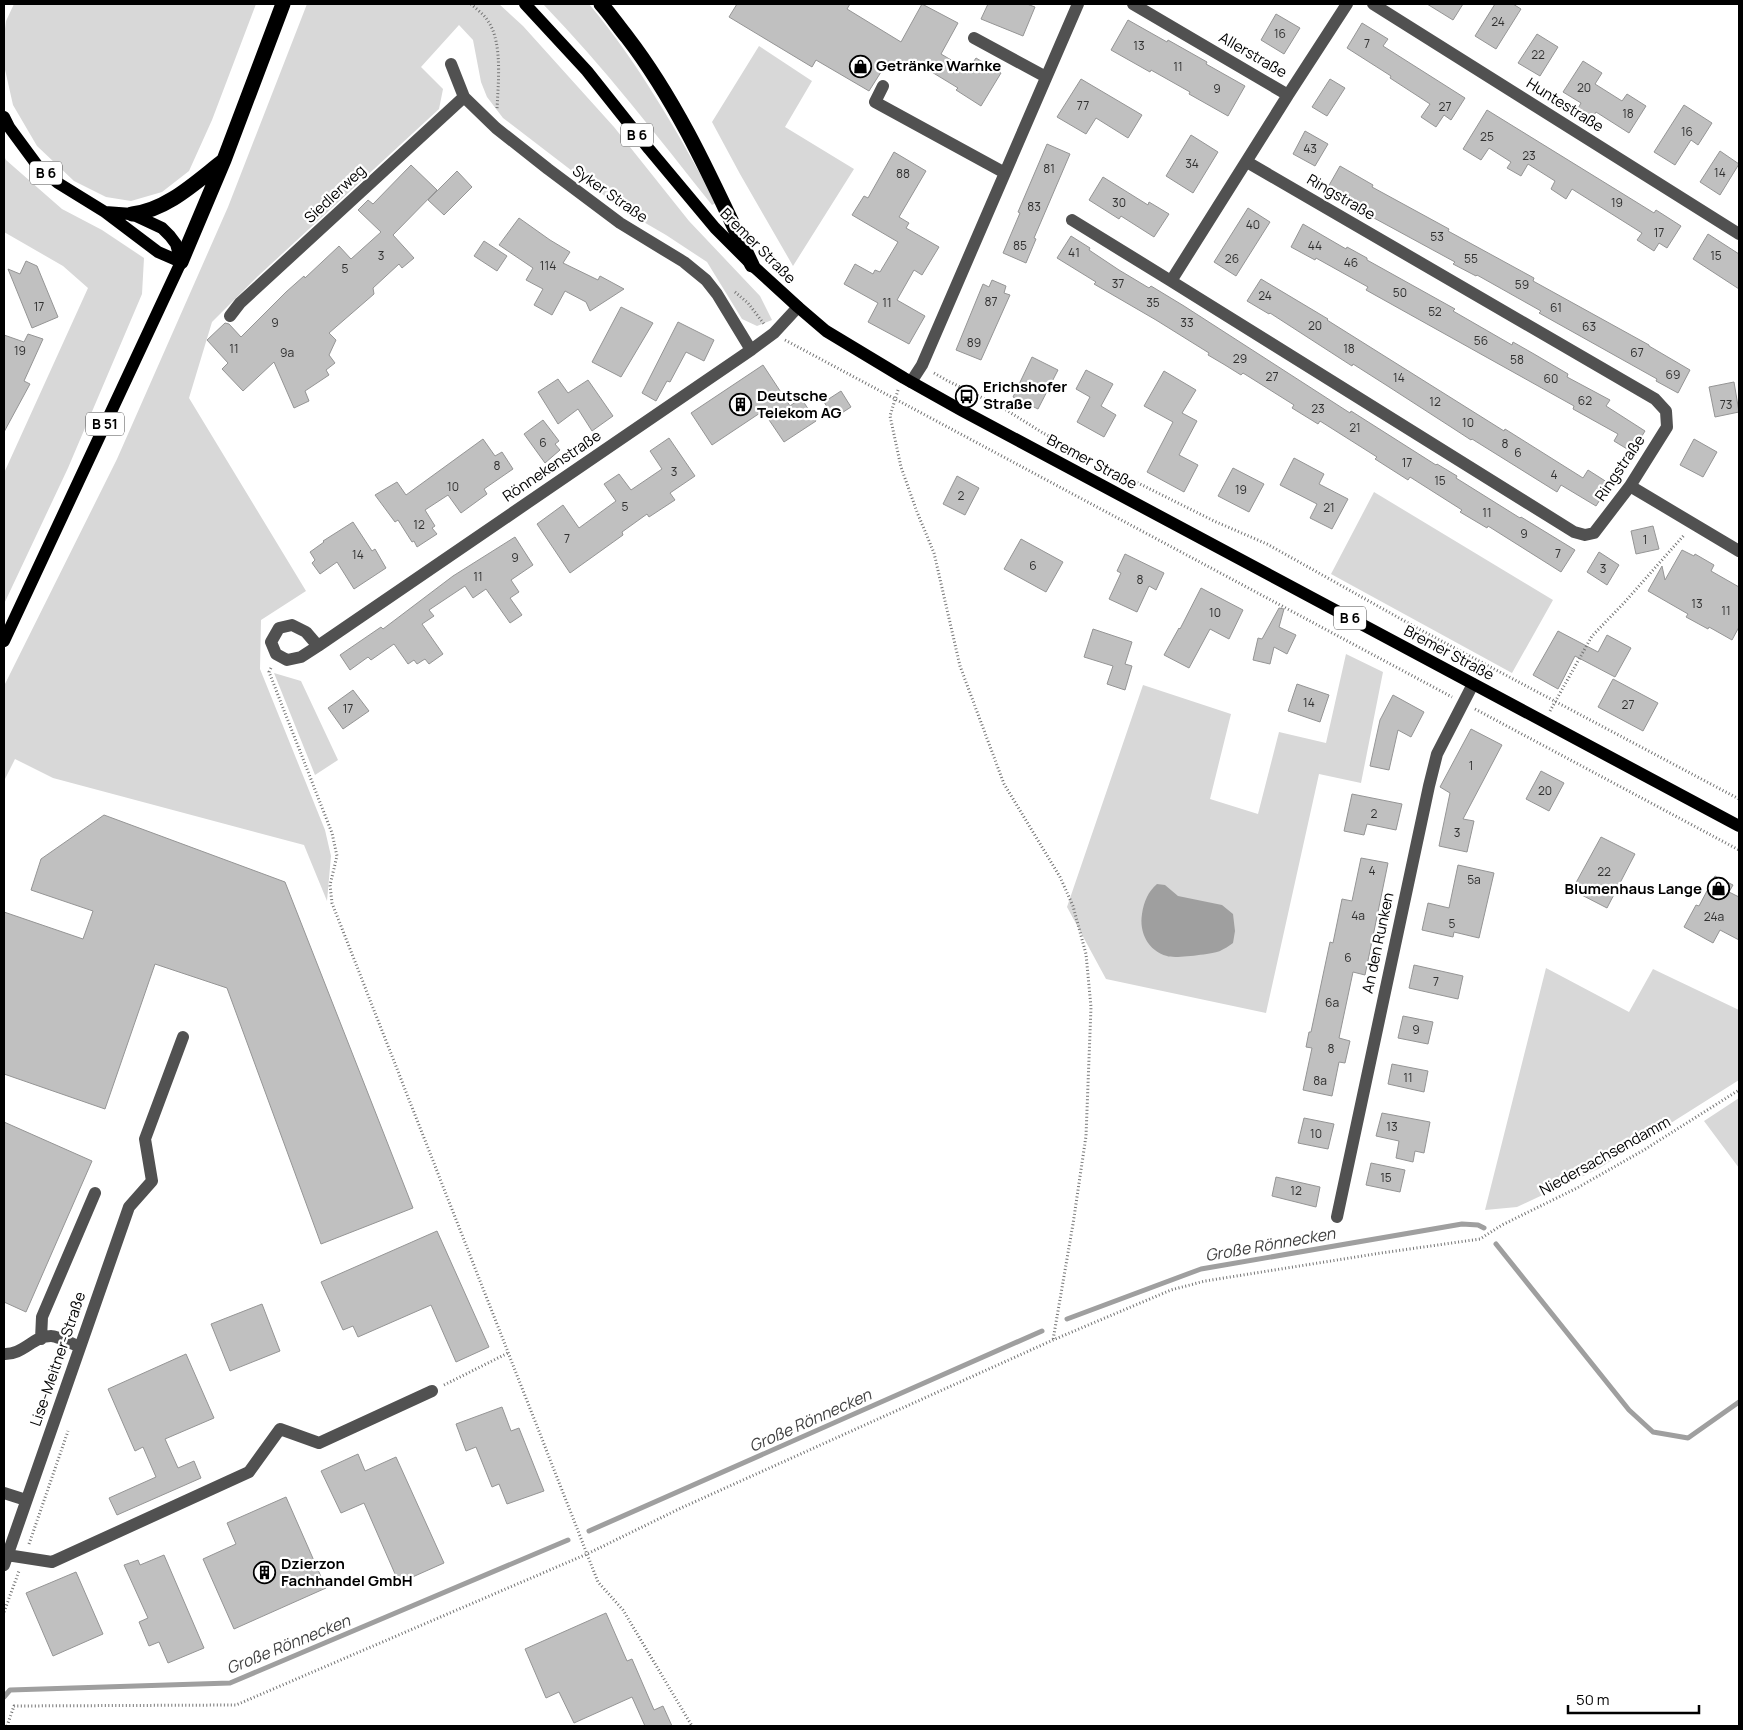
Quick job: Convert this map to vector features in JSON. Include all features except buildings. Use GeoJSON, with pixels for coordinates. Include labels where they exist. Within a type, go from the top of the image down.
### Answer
{"type":"FeatureCollection","features":[{"type":"Feature","properties":{"kind":"highway","name":"B 51"},"geometry":{"type":"LineString","coordinates":[[180,262],[224,160],[283,4]]}},
{"type":"Feature","properties":{"kind":"highway","name":"B 6"},"geometry":{"type":"LineString","coordinates":[[601,4],[641,55],[667,96],[720,196],[752,265]]}},
{"type":"Feature","properties":{"kind":"highway","name":"B 6"},"geometry":{"type":"LineString","coordinates":[[132,214],[145,213],[171,200],[224,160]]}},
{"type":"Feature","properties":{"kind":"main road","name":"Bremer Straße"},"geometry":{"type":"LineString","coordinates":[[525,4],[587,71],[715,228],[752,265],[826,331],[960,410],[1739,826]]}},
{"type":"Feature","properties":{"kind":"main road","name":"B 6"},"geometry":{"type":"LineString","coordinates":[[4,117],[9,127],[37,165],[58,183],[105,212],[158,252],[180,262]]}},
{"type":"Feature","properties":{"kind":"main road","name":"B 6"},"geometry":{"type":"LineString","coordinates":[[105,212],[132,214],[162,228],[170,236],[179,252],[180,262]]}},
{"type":"Feature","properties":{"kind":"main road","name":"B 51"},"geometry":{"type":"LineString","coordinates":[[4,641],[180,262]]}},
{"type":"Feature","properties":{"kind":"street"},"geometry":{"type":"LineString","coordinates":[[907,380],[922,365],[1078,4]]}},
{"type":"Feature","properties":{"kind":"street","name":"Allerstraße"},"geometry":{"type":"LineString","coordinates":[[1133,4],[1288,95],[1347,4]]}},
{"type":"Feature","properties":{"kind":"street","name":"Huntestraße"},"geometry":{"type":"LineString","coordinates":[[1373,4],[1739,234]]}},
{"type":"Feature","properties":{"kind":"street"},"geometry":{"type":"LineString","coordinates":[[974,38],[1046,77]]}},
{"type":"Feature","properties":{"kind":"street","name":"Syker Straße"},"geometry":{"type":"LineString","coordinates":[[451,64],[464,97],[496,128],[620,223],[684,262],[706,280],[717,294],[751,350]]}},
{"type":"Feature","properties":{"kind":"street"},"geometry":{"type":"LineString","coordinates":[[883,86],[875,102],[1005,174]]}},
{"type":"Feature","properties":{"kind":"street"},"geometry":{"type":"LineString","coordinates":[[1171,281],[1288,95]]}},
{"type":"Feature","properties":{"kind":"street","name":"Siedlerweg"},"geometry":{"type":"LineString","coordinates":[[230,316],[240,303],[464,97]]}},
{"type":"Feature","properties":{"kind":"street","name":"Ringstraße"},"geometry":{"type":"LineString","coordinates":[[1072,220],[1574,532],[1585,535],[1594,533],[1630,486],[1667,427],[1666,411],[1655,399],[1247,162]]}},
{"type":"Feature","properties":{"kind":"street","name":"Rönnekenstraße"},"geometry":{"type":"LineString","coordinates":[[276,654],[288,660],[301,658],[751,350],[774,333],[798,307]]}},
{"type":"Feature","properties":{"kind":"street"},"geometry":{"type":"LineString","coordinates":[[1630,486],[1739,551]]}},
{"type":"Feature","properties":{"kind":"street"},"geometry":{"type":"LineString","coordinates":[[276,654],[271,642],[279,628],[292,625],[306,632],[318,646]]}},
{"type":"Feature","properties":{"kind":"street","name":"An den Runken"},"geometry":{"type":"LineString","coordinates":[[1337,1217],[1428,786],[1437,754],[1473,684]]}},
{"type":"Feature","properties":{"kind":"street","name":"Lise-Meitner-Straße"},"geometry":{"type":"LineString","coordinates":[[182,1037],[145,1139],[152,1181],[129,1207],[5,1560],[52,1562],[249,1472],[280,1429],[319,1443],[432,1390]]}},
{"type":"Feature","properties":{"kind":"street"},"geometry":{"type":"LineString","coordinates":[[41,1338],[42,1318],[95,1193]]}},
{"type":"Feature","properties":{"kind":"street"},"geometry":{"type":"LineString","coordinates":[[4,1354],[19,1352],[41,1338],[51,1335],[80,1347]]}},
{"type":"Feature","properties":{"kind":"street"},"geometry":{"type":"LineString","coordinates":[[4,1493],[26,1500]]}},
{"type":"Feature","properties":{"kind":"path"},"geometry":{"type":"LineString","coordinates":[[471,4],[488,21],[494,37],[498,64],[496,128]]}},
{"type":"Feature","properties":{"kind":"path"},"geometry":{"type":"LineString","coordinates":[[706,280],[734,292],[748,303],[758,317],[774,333],[1739,850]]}},
{"type":"Feature","properties":{"kind":"path"},"geometry":{"type":"LineString","coordinates":[[922,365],[948,381],[1003,408],[1043,433],[1108,468],[1214,521],[1267,544],[1417,628],[1739,800]]}},
{"type":"Feature","properties":{"kind":"path"},"geometry":{"type":"LineString","coordinates":[[7,1726],[14,1706],[236,1705],[587,1554],[682,1508],[1053,1340],[1086,1136],[1091,1007],[1086,954],[1073,906],[1060,877],[1004,784],[960,666],[934,553],[901,467],[890,416],[895,399],[907,380]]}},
{"type":"Feature","properties":{"kind":"path"},"geometry":{"type":"LineString","coordinates":[[1543,722],[1592,636],[1623,604],[1693,524]]}},
{"type":"Feature","properties":{"kind":"path"},"geometry":{"type":"LineString","coordinates":[[276,654],[269,672],[332,832],[337,856],[330,885],[332,903],[598,1582],[623,1610],[692,1726]]}},
{"type":"Feature","properties":{"kind":"path","name":"Niedersachsendamm"},"geometry":{"type":"LineString","coordinates":[[1053,1340],[1171,1290],[1205,1281],[1480,1239],[1502,1225],[1577,1188],[1644,1150],[1739,1090]]}},
{"type":"Feature","properties":{"kind":"path"},"geometry":{"type":"LineString","coordinates":[[432,1390],[508,1353]]}},
{"type":"Feature","properties":{"kind":"shaded area"},"geometry":{"type":"Polygon","coordinates":[[[14,4],[256,4],[212,120],[189,171],[162,192],[131,201],[106,197],[74,181],[37,146],[13,105],[4,65],[6,21],[14,4]]]}},
{"type":"Feature","properties":{"kind":"shaded area"},"geometry":{"type":"Polygon","coordinates":[[[307,4],[499,4],[523,26],[614,127],[689,221],[760,296],[772,320],[757,326],[742,319],[707,262],[623,210],[503,118],[487,97],[481,82],[473,40],[459,25],[421,67],[443,89],[439,109],[257,277],[212,322],[189,398],[306,591],[261,620],[260,669],[325,830],[331,856],[327,901],[304,845],[53,778],[15,759],[4,781],[4,686],[117,459],[228,207],[307,4]]]}},
{"type":"Feature","properties":{"kind":"shaded area"},"geometry":{"type":"Polygon","coordinates":[[[543,4],[589,4],[642,75],[673,125],[716,203],[712,205],[609,77],[543,4]]]}},
{"type":"Feature","properties":{"kind":"shaded area"},"geometry":{"type":"Polygon","coordinates":[[[759,46],[812,81],[785,127],[854,169],[793,266],[712,122],[759,46]]]}},
{"type":"Feature","properties":{"kind":"shaded area"},"geometry":{"type":"Polygon","coordinates":[[[4,156],[6,160],[62,209],[102,230],[144,258],[142,294],[68,468],[4,604],[4,473],[88,288],[63,266],[4,232],[4,156]]]}},
{"type":"Feature","properties":{"kind":"shaded area"},"geometry":{"type":"Polygon","coordinates":[[[1374,492],[1553,600],[1512,673],[1331,574],[1374,492]]]}},
{"type":"Feature","properties":{"kind":"shaded area"},"geometry":{"type":"Polygon","coordinates":[[[1346,654],[1383,672],[1361,783],[1319,774],[1266,1013],[1106,979],[1067,907],[1143,685],[1231,714],[1210,799],[1258,814],[1279,732],[1326,743],[1346,654]]]}},
{"type":"Feature","properties":{"kind":"shaded area"},"geometry":{"type":"Polygon","coordinates":[[[274,673],[301,681],[338,760],[315,775],[274,673]]]}},
{"type":"Feature","properties":{"kind":"shaded area"},"geometry":{"type":"Polygon","coordinates":[[[1157,884],[1165,885],[1178,896],[1222,905],[1233,914],[1235,931],[1233,943],[1220,951],[1185,957],[1171,957],[1155,950],[1146,940],[1141,921],[1145,901],[1157,884]]]}},
{"type":"Feature","properties":{"kind":"shaded area"},"geometry":{"type":"Polygon","coordinates":[[[1546,968],[1629,1012],[1653,969],[1739,1010],[1739,1080],[1598,1169],[1517,1207],[1485,1210],[1546,968]]]}},
{"type":"Feature","properties":{"kind":"shaded area"},"geometry":{"type":"Polygon","coordinates":[[[1739,1098],[1739,1168],[1704,1121],[1739,1098]]]}},
{"type":"Feature","properties":{"kind":"waterway","name":"Große Rönnecken"},"geometry":{"type":"LineString","coordinates":[[1067,1319],[1201,1269],[1462,1224],[1478,1225],[1484,1228]]}},
{"type":"Feature","properties":{"kind":"waterway","name":"Große Rönnecken"},"geometry":{"type":"LineString","coordinates":[[1496,1244],[1629,1410],[1653,1432],[1688,1438],[1739,1402]]}},
{"type":"Feature","properties":{"kind":"waterway","name":"Große Rönnecken"},"geometry":{"type":"LineString","coordinates":[[589,1531],[1042,1331]]}},
{"type":"Feature","properties":{"kind":"waterway","name":"Große Rönnecken"},"geometry":{"type":"LineString","coordinates":[[4,1697],[10,1690],[230,1683],[568,1540]]}},
{"type":"Feature","properties":{"kind":"place","name":"Getränke Warnke"},"geometry":{"type":"Point","coordinates":[860,66]}},
{"type":"Feature","properties":{"kind":"place","name":"Erichshofer Straße"},"geometry":{"type":"Point","coordinates":[967,396]}},
{"type":"Feature","properties":{"kind":"place","name":"Deutsche Telekom AG"},"geometry":{"type":"Point","coordinates":[741,405]}},
{"type":"Feature","properties":{"kind":"place","name":"Blumenhaus Lange"},"geometry":{"type":"Point","coordinates":[1718,889]}},
{"type":"Feature","properties":{"kind":"place","name":"Dzierzon Fachhandel GmbH"},"geometry":{"type":"Point","coordinates":[265,1573]}}]}
